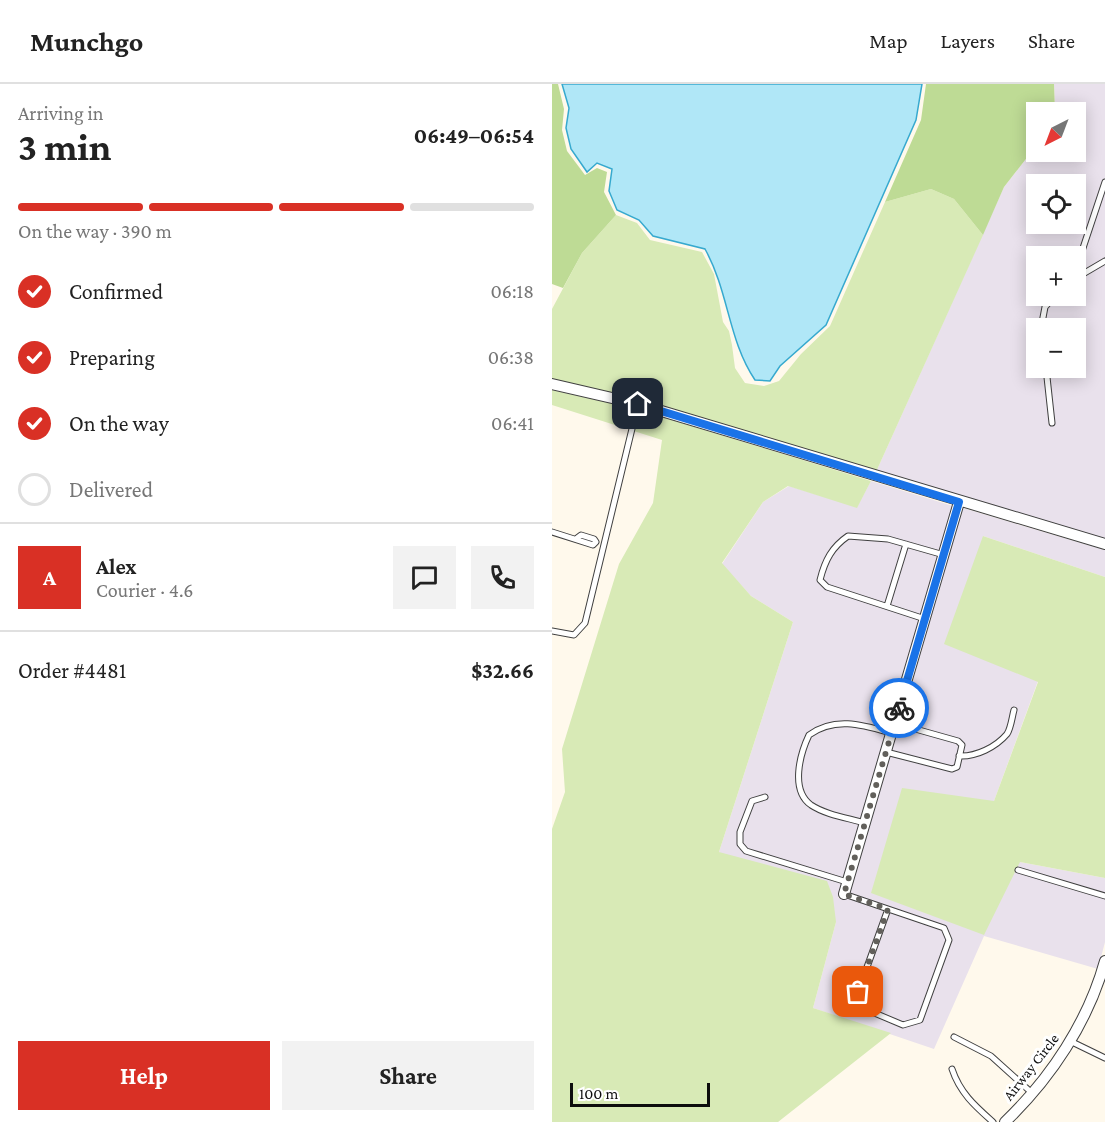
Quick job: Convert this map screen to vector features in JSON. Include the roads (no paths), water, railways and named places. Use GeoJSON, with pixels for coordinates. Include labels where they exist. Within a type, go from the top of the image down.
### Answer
{"type":"FeatureCollection","features":[{"type":"Feature","properties":{"kind":"street"},"geometry":{"type":"LineString","coordinates":[[552,384],[638,404],[1105,544]]}},
{"type":"Feature","properties":{"kind":"street"},"geometry":{"type":"LineString","coordinates":[[846,888],[959,502]]}},
{"type":"Feature","properties":{"kind":"street","name":"Airway Circle"},"geometry":{"type":"LineString","coordinates":[[1005,1122],[1032,1093],[1070,1041],[1103,976],[1105,961]]}},
{"type":"Feature","properties":{"kind":"lane"},"geometry":{"type":"LineString","coordinates":[[1084,246],[1105,182]]}},
{"type":"Feature","properties":{"kind":"lane"},"geometry":{"type":"LineString","coordinates":[[1086,272],[1105,261]]}},
{"type":"Feature","properties":{"kind":"lane"},"geometry":{"type":"LineString","coordinates":[[1047,378],[1052,423]]}},
{"type":"Feature","properties":{"kind":"lane"},"geometry":{"type":"LineString","coordinates":[[552,631],[574,635],[582,628],[638,404]]}},
{"type":"Feature","properties":{"kind":"lane"},"geometry":{"type":"LineString","coordinates":[[552,532],[577,538],[588,544],[596,542],[604,544]]}},
{"type":"Feature","properties":{"kind":"lane"},"geometry":{"type":"LineString","coordinates":[[925,619],[827,587],[820,580],[833,546],[848,536],[888,539],[944,555]]}},
{"type":"Feature","properties":{"kind":"lane"},"geometry":{"type":"LineString","coordinates":[[887,606],[906,544]]}},
{"type":"Feature","properties":{"kind":"lane"},"geometry":{"type":"LineString","coordinates":[[960,756],[973,757],[1004,736],[1008,732],[1014,710]]}},
{"type":"Feature","properties":{"kind":"lane"},"geometry":{"type":"LineString","coordinates":[[865,823],[821,810],[806,800],[801,788],[801,753],[808,735],[831,724],[848,723],[893,728],[958,741],[962,745],[957,767],[952,769],[886,752]]}},
{"type":"Feature","properties":{"kind":"lane"},"geometry":{"type":"LineString","coordinates":[[765,797],[752,801],[740,832],[740,844],[746,851],[753,856],[846,888],[888,909],[944,928],[949,936],[920,1020],[910,1025],[903,1025],[865,1010],[858,999],[858,992],[888,909]]}},
{"type":"Feature","properties":{"kind":"lane"},"geometry":{"type":"LineString","coordinates":[[1018,870],[1105,896]]}},
{"type":"Feature","properties":{"kind":"lane"},"geometry":{"type":"LineString","coordinates":[[954,1037],[991,1056],[1032,1093]]}},
{"type":"Feature","properties":{"kind":"lane"},"geometry":{"type":"LineString","coordinates":[[1070,1041],[1105,1058]]}},
{"type":"Feature","properties":{"kind":"lane"},"geometry":{"type":"LineString","coordinates":[[952,1069],[957,1083],[969,1100],[993,1122]]}},
{"type":"Feature","properties":{"kind":"water"},"geometry":{"type":"Polygon","coordinates":[[[562,84],[922,84],[916,120],[826,325],[780,366],[770,381],[755,380],[746,365],[713,265],[705,249],[653,236],[639,220],[617,210],[609,191],[612,169],[597,163],[587,172],[571,149],[566,128],[569,108],[562,84]]]}}]}
